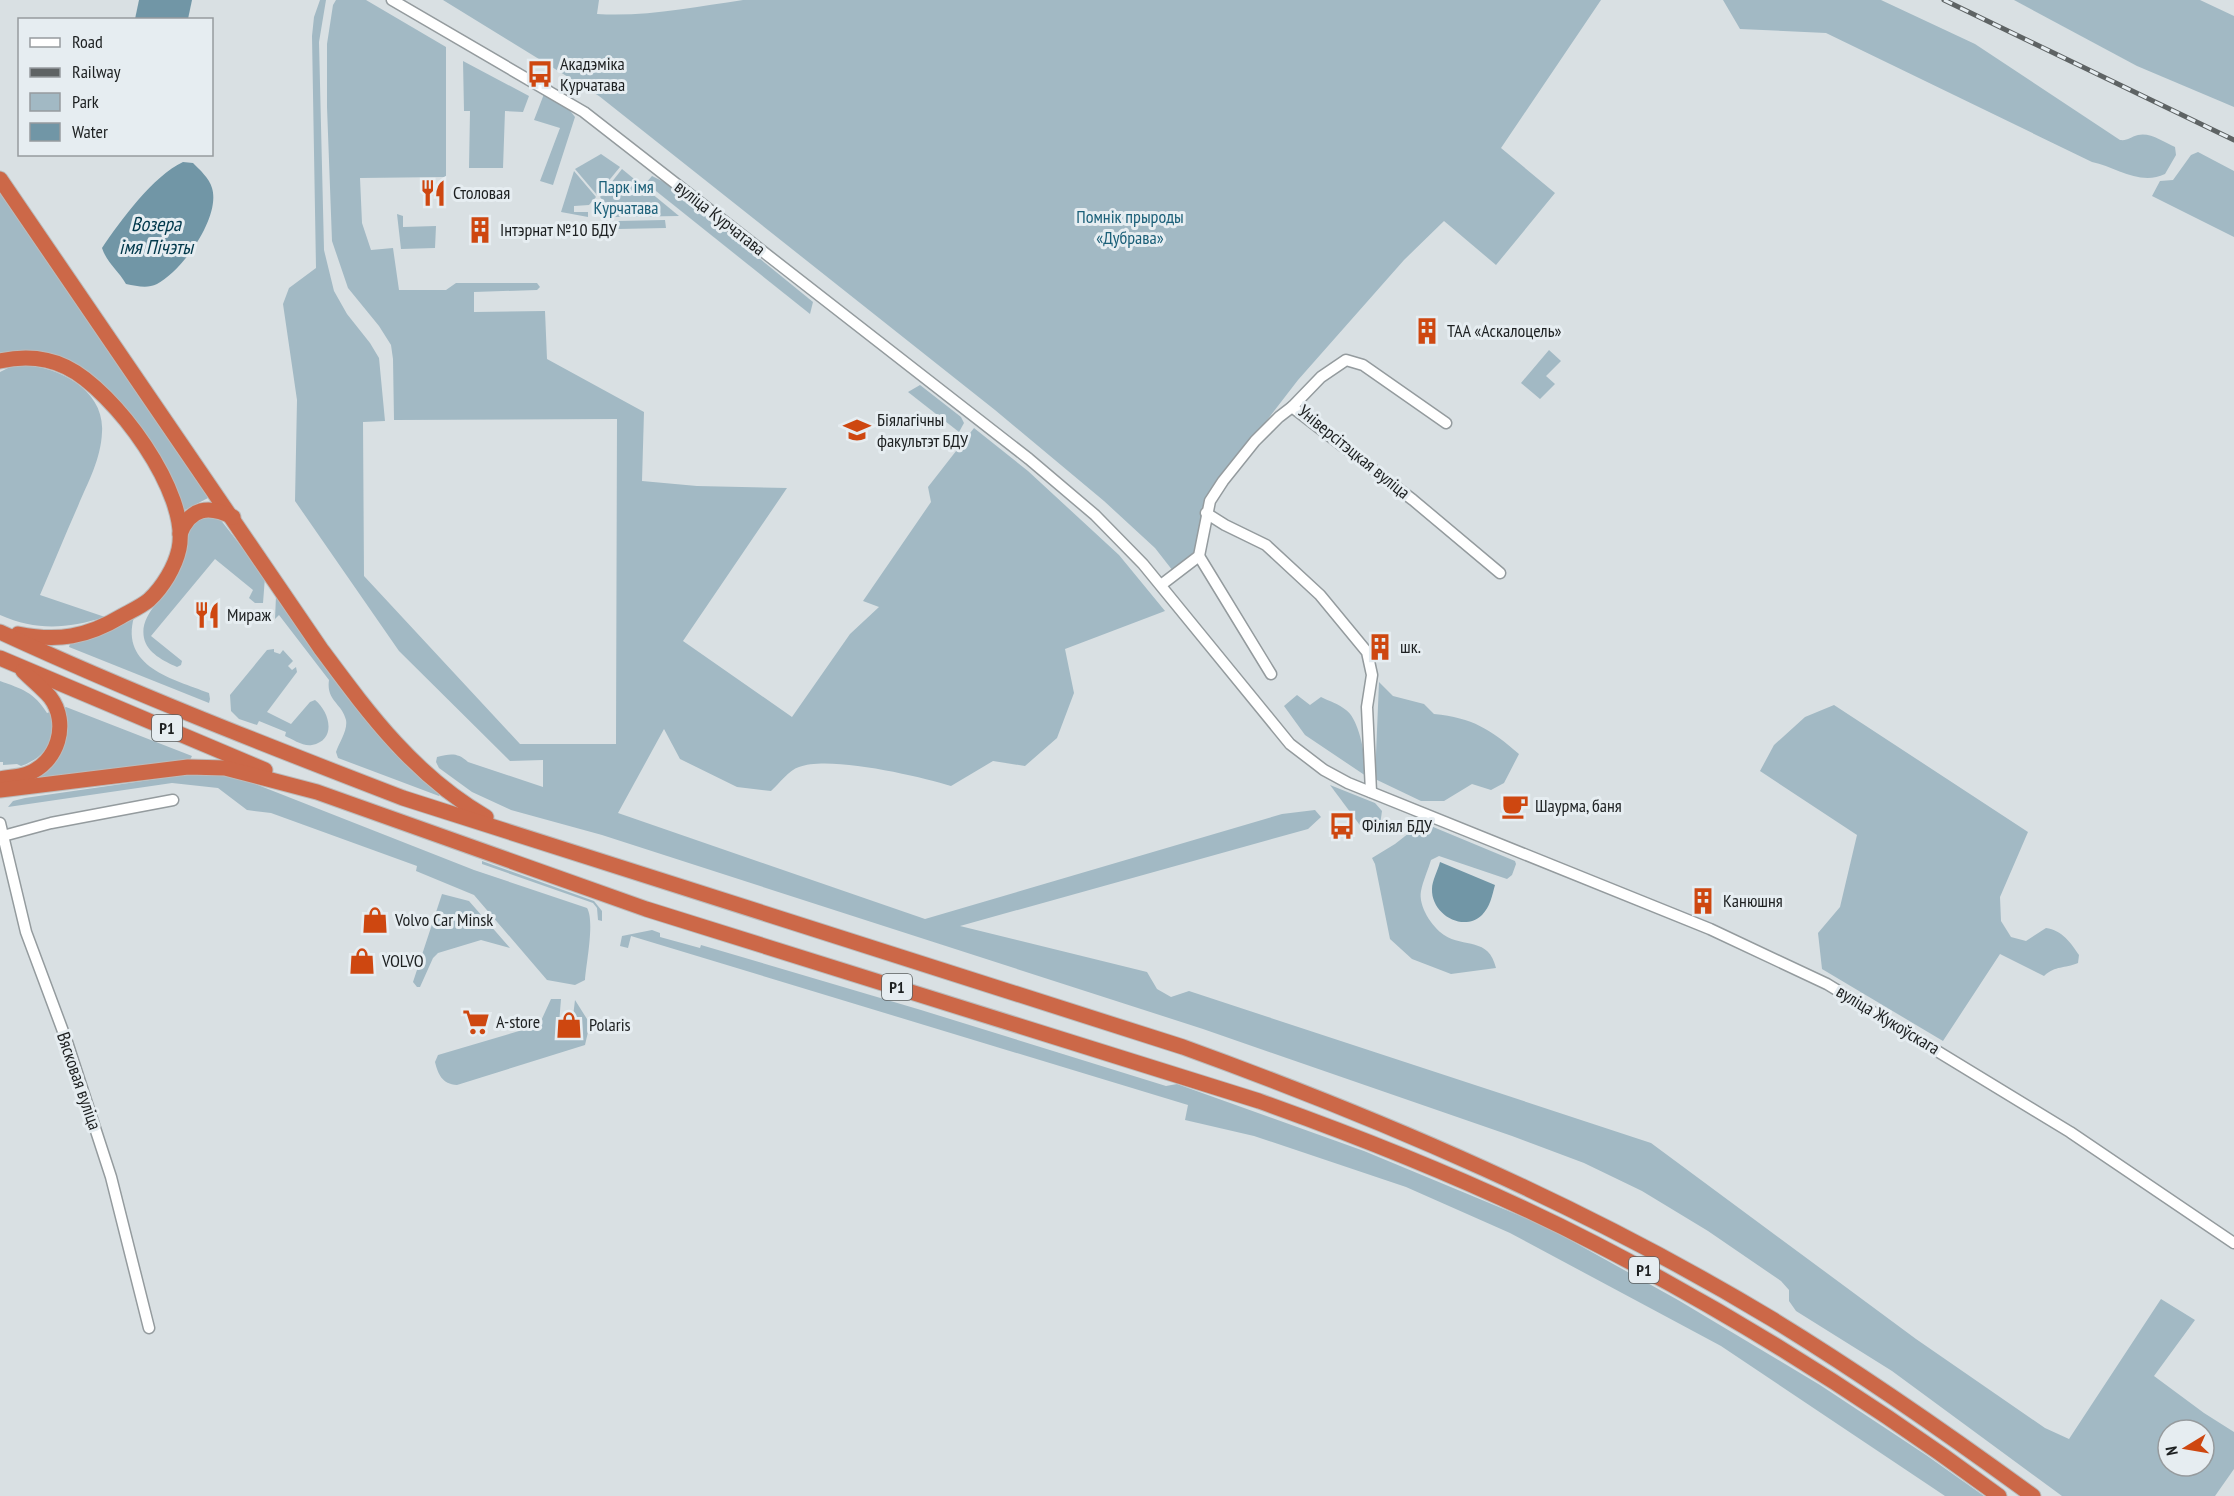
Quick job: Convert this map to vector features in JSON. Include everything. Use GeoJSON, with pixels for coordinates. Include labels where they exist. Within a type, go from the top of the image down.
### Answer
{"type":"FeatureCollection","features":[{"type":"Feature","properties":{"kind":"highway"},"geometry":{"type":"LineString","coordinates":[[0,179],[321,649],[383,730],[408,758],[443,788],[468,807],[511,832]]}},
{"type":"Feature","properties":{"kind":"highway"},"geometry":{"type":"LineString","coordinates":[[0,362],[18,358],[41,358],[66,367],[93,385],[122,416],[149,452],[166,481],[180,534],[180,548],[176,560],[159,588],[149,600],[110,623],[89,632],[55,638],[0,631]]}},
{"type":"Feature","properties":{"kind":"highway"},"geometry":{"type":"LineString","coordinates":[[180,534],[188,519],[209,509],[218,510],[233,517]]}},
{"type":"Feature","properties":{"kind":"highway","name":"Р1"},"geometry":{"type":"LineString","coordinates":[[0,631],[67,663],[403,798],[1183,1047],[1279,1082],[1428,1143],[1528,1188],[1606,1227],[1771,1319],[1921,1416],[2033,1496]]}},
{"type":"Feature","properties":{"kind":"highway","name":"Р1"},"geometry":{"type":"LineString","coordinates":[[0,658],[317,792],[646,909],[1259,1101],[1356,1136],[1446,1173],[1596,1244],[1773,1343],[1941,1453],[1999,1496]]}},
{"type":"Feature","properties":{"kind":"highway"},"geometry":{"type":"LineString","coordinates":[[0,779],[26,774],[44,764],[51,756],[60,734],[59,720],[50,697],[17,665]]}},
{"type":"Feature","properties":{"kind":"highway"},"geometry":{"type":"LineString","coordinates":[[0,790],[148,770],[201,766],[235,770],[317,792]]}},
{"type":"Feature","properties":{"kind":"street","name":"вуліца Курчатава"},"geometry":{"type":"LineString","coordinates":[[392,0],[584,112],[975,416],[1095,515],[1125,544],[1161,585]]}},
{"type":"Feature","properties":{"kind":"street","name":"Універсітэцкая вуліца"},"geometry":{"type":"LineString","coordinates":[[1446,423],[1363,365],[1347,360],[1321,377],[1292,407],[1413,500],[1500,573]]}},
{"type":"Feature","properties":{"kind":"street"},"geometry":{"type":"LineString","coordinates":[[1161,585],[1199,556],[1210,501],[1255,441],[1292,407]]}},
{"type":"Feature","properties":{"kind":"street"},"geometry":{"type":"LineString","coordinates":[[1206,513],[1266,545],[1320,595],[1367,652],[1372,675],[1367,707],[1371,792]]}},
{"type":"Feature","properties":{"kind":"street"},"geometry":{"type":"LineString","coordinates":[[1199,556],[1271,674]]}},
{"type":"Feature","properties":{"kind":"street","name":"вуліца Жукоўскага"},"geometry":{"type":"LineString","coordinates":[[1161,585],[1290,744],[1324,770],[1348,783],[1710,929],[1827,984],[2070,1132],[2234,1243]]}},
{"type":"Feature","properties":{"kind":"street","name":"Вясковая вуліца"},"geometry":{"type":"LineString","coordinates":[[149,1328],[111,1176],[67,1042],[27,932],[1,829],[51,823],[173,800]]}},
{"type":"Feature","properties":{"kind":"green space"},"geometry":{"type":"Polygon","coordinates":[[[320,0],[326,0],[319,42],[324,250],[334,291],[347,314],[379,358],[385,421],[363,422],[364,576],[520,744],[616,744],[617,419],[394,420],[391,345],[379,326],[348,288],[332,241],[327,44],[333,5],[336,0],[366,0],[446,47],[446,177],[360,178],[362,223],[371,250],[393,248],[399,290],[446,290],[456,283],[537,283],[540,287],[537,290],[474,292],[474,312],[545,311],[547,359],[644,412],[642,481],[697,486],[787,488],[683,641],[792,717],[850,634],[879,607],[863,601],[931,502],[928,487],[974,428],[1028,471],[1119,555],[1165,611],[1065,649],[1074,693],[1057,738],[1025,766],[993,761],[951,786],[874,768],[813,764],[795,769],[771,791],[737,787],[680,759],[664,729],[618,813],[925,919],[1282,814],[1315,810],[1321,817],[1308,829],[960,926],[1147,972],[1157,989],[1171,997],[1189,991],[1651,1143],[1916,1339],[2045,1428],[2069,1439],[2161,1299],[2195,1320],[2154,1376],[2212,1418],[2156,1418],[2156,1478],[2216,1478],[2216,1421],[2234,1432],[2234,1469],[2215,1496],[2062,1496],[1892,1371],[1796,1311],[1789,1301],[1789,1290],[1781,1281],[1708,1231],[1642,1191],[1584,1163],[1203,1029],[602,835],[511,810],[472,792],[439,768],[436,762],[437,757],[457,755],[468,762],[543,787],[543,760],[510,761],[399,651],[295,501],[297,400],[283,304],[289,288],[316,268],[312,36],[314,17],[320,0]]]}},
{"type":"Feature","properties":{"kind":"green space","name":"Помнік прыроды «Дубрава»"},"geometry":{"type":"Polygon","coordinates":[[[443,0],[599,0],[597,14],[615,15],[670,11],[743,0],[1601,0],[1501,148],[1555,193],[1496,265],[1444,221],[1404,260],[1298,380],[1210,494],[1196,554],[1173,571],[1155,548],[1104,501],[995,410],[599,96],[443,0]]]}},
{"type":"Feature","properties":{"kind":"green space"},"geometry":{"type":"Polygon","coordinates":[[[1723,0],[1881,0],[1975,44],[2120,140],[2143,134],[2152,136],[2175,147],[2176,155],[2165,174],[2146,178],[2092,162],[1826,33],[1740,29],[1723,0]]]}},
{"type":"Feature","properties":{"kind":"green space"},"geometry":{"type":"Polygon","coordinates":[[[2014,0],[2200,0],[2234,16],[2234,107],[2137,66],[2014,0]]]}},
{"type":"Feature","properties":{"kind":"green space"},"geometry":{"type":"Polygon","coordinates":[[[463,61],[529,96],[523,112],[505,111],[503,168],[469,168],[470,111],[464,111],[463,61]]]}},
{"type":"Feature","properties":{"kind":"green space"},"geometry":{"type":"Polygon","coordinates":[[[544,94],[568,108],[575,117],[553,185],[540,181],[560,128],[534,120],[544,94]]]}},
{"type":"Feature","properties":{"kind":"green space"},"geometry":{"type":"Polygon","coordinates":[[[2198,152],[2234,171],[2234,237],[2152,196],[2160,181],[2173,180],[2191,155],[2198,152]]]}},
{"type":"Feature","properties":{"kind":"green space"},"geometry":{"type":"Polygon","coordinates":[[[601,154],[620,167],[597,195],[575,169],[601,154]]]}},
{"type":"Feature","properties":{"kind":"green space","name":"Парк імя Курчатава"},"geometry":{"type":"Polygon","coordinates":[[[622,169],[679,216],[616,217],[600,197],[622,169]]]}},
{"type":"Feature","properties":{"kind":"green space"},"geometry":{"type":"Polygon","coordinates":[[[574,171],[596,197],[589,205],[574,206],[574,212],[588,212],[588,217],[561,212],[574,171]]]}},
{"type":"Feature","properties":{"kind":"green space"},"geometry":{"type":"Polygon","coordinates":[[[652,176],[668,184],[813,302],[810,314],[646,183],[652,176]]]}},
{"type":"Feature","properties":{"kind":"green space"},"geometry":{"type":"Polygon","coordinates":[[[0,190],[202,485],[208,498],[183,511],[161,458],[140,426],[115,398],[89,376],[82,372],[42,362],[0,356],[0,190]]]}},
{"type":"Feature","properties":{"kind":"green space"},"geometry":{"type":"Polygon","coordinates":[[[397,214],[403,216],[403,227],[436,226],[435,248],[401,249],[397,214]]]}},
{"type":"Feature","properties":{"kind":"green space"},"geometry":{"type":"Polygon","coordinates":[[[665,220],[666,228],[618,229],[618,221],[665,220]]]}},
{"type":"Feature","properties":{"kind":"green space"},"geometry":{"type":"Polygon","coordinates":[[[1549,350],[1561,361],[1546,376],[1555,384],[1540,399],[1521,383],[1549,350]]]}},
{"type":"Feature","properties":{"kind":"green space"},"geometry":{"type":"Polygon","coordinates":[[[24,365],[52,371],[78,384],[88,393],[101,417],[102,432],[97,461],[40,595],[105,617],[64,626],[39,626],[0,615],[0,372],[10,367],[24,365]]]}},
{"type":"Feature","properties":{"kind":"green space"},"geometry":{"type":"Polygon","coordinates":[[[920,385],[961,417],[964,423],[959,432],[908,392],[920,385]]]}},
{"type":"Feature","properties":{"kind":"green space"},"geometry":{"type":"Polygon","coordinates":[[[207,516],[220,519],[265,577],[263,603],[255,603],[249,598],[253,590],[215,559],[151,636],[182,661],[177,667],[162,659],[149,648],[144,638],[145,621],[175,578],[183,544],[189,530],[195,523],[207,516]]]}},
{"type":"Feature","properties":{"kind":"green space"},"geometry":{"type":"Polygon","coordinates":[[[276,596],[343,689],[393,752],[441,793],[439,796],[338,758],[336,752],[345,732],[344,714],[330,693],[329,680],[279,615],[275,619],[276,596]]]}},
{"type":"Feature","properties":{"kind":"green space"},"geometry":{"type":"Polygon","coordinates":[[[134,617],[132,634],[135,648],[142,659],[166,676],[209,693],[209,703],[69,647],[70,644],[102,633],[134,617]]]}},
{"type":"Feature","properties":{"kind":"green space"},"geometry":{"type":"Polygon","coordinates":[[[274,649],[274,652],[280,654],[283,650],[293,661],[288,666],[292,670],[296,667],[297,672],[267,712],[291,724],[310,702],[315,700],[324,711],[328,725],[328,732],[320,742],[312,745],[302,744],[285,736],[286,732],[259,721],[257,725],[239,719],[231,711],[230,695],[267,650],[274,649]]]}},
{"type":"Feature","properties":{"kind":"green space"},"geometry":{"type":"Polygon","coordinates":[[[0,681],[32,696],[47,713],[50,712],[53,721],[52,738],[48,746],[37,758],[21,766],[3,765],[3,762],[0,762],[0,681]]]}},
{"type":"Feature","properties":{"kind":"green space"},"geometry":{"type":"Polygon","coordinates":[[[1379,682],[1393,696],[1424,704],[1434,714],[1460,718],[1480,726],[1509,745],[1519,754],[1504,783],[1491,790],[1472,784],[1444,801],[1421,801],[1375,779],[1379,682]]]}},
{"type":"Feature","properties":{"kind":"green space"},"geometry":{"type":"Polygon","coordinates":[[[1297,695],[1310,705],[1321,697],[1340,706],[1351,715],[1361,741],[1366,776],[1305,735],[1284,706],[1297,695]]]}},
{"type":"Feature","properties":{"kind":"green space"},"geometry":{"type":"Polygon","coordinates":[[[1834,705],[2028,832],[2000,897],[2001,921],[2011,937],[2026,941],[2046,928],[2057,931],[2079,955],[2078,963],[2056,969],[2044,976],[2000,954],[1943,1041],[1822,969],[1818,933],[1840,907],[1857,835],[1760,771],[1774,745],[1805,717],[1834,705]]]}},
{"type":"Feature","properties":{"kind":"green space"},"geometry":{"type":"Polygon","coordinates":[[[64,708],[192,756],[190,760],[25,782],[47,768],[61,753],[66,734],[64,708]]]}},
{"type":"Feature","properties":{"kind":"green space"},"geometry":{"type":"Polygon","coordinates":[[[198,773],[221,773],[245,780],[474,870],[587,908],[590,932],[585,980],[575,985],[547,980],[474,895],[416,871],[417,866],[271,813],[247,810],[218,788],[172,783],[8,807],[13,801],[25,798],[198,773]]]}},
{"type":"Feature","properties":{"kind":"green space"},"geometry":{"type":"Polygon","coordinates":[[[1330,785],[1375,803],[1382,811],[1380,825],[1373,830],[1362,828],[1330,785]]]}},
{"type":"Feature","properties":{"kind":"green space"},"geometry":{"type":"Polygon","coordinates":[[[1426,824],[1515,861],[1512,875],[1507,879],[1439,856],[1431,860],[1421,891],[1424,909],[1435,927],[1452,939],[1482,947],[1493,958],[1496,968],[1451,974],[1412,959],[1390,939],[1372,858],[1418,826],[1426,824]]]}},
{"type":"Feature","properties":{"kind":"green space"},"geometry":{"type":"Polygon","coordinates":[[[482,861],[594,901],[602,911],[602,921],[598,920],[597,908],[593,903],[482,864],[482,861]]]}},
{"type":"Feature","properties":{"kind":"green space"},"geometry":{"type":"Polygon","coordinates":[[[442,894],[469,901],[510,948],[481,940],[438,953],[433,958],[420,987],[417,987],[413,982],[442,894]]]}},
{"type":"Feature","properties":{"kind":"green space"},"geometry":{"type":"Polygon","coordinates":[[[652,930],[660,933],[660,937],[700,948],[701,945],[1166,1086],[1177,1084],[1364,1151],[1545,1226],[1678,1300],[1820,1385],[1984,1496],[1945,1496],[1721,1346],[1510,1233],[1406,1187],[1254,1136],[1185,1120],[1188,1105],[631,936],[628,948],[620,946],[622,936],[652,930]]]}},
{"type":"Feature","properties":{"kind":"green space"},"geometry":{"type":"Polygon","coordinates":[[[551,999],[561,999],[559,1024],[572,1025],[575,1000],[587,1019],[591,1019],[585,1045],[457,1085],[448,1083],[442,1078],[435,1062],[438,1055],[536,1026],[540,1023],[551,999]]]}},
{"type":"Feature","properties":{"kind":"water"},"geometry":{"type":"Polygon","coordinates":[[[139,0],[192,0],[188,18],[135,18],[139,0]]]}},
{"type":"Feature","properties":{"kind":"water","name":"Возера імя Пічэты"},"geometry":{"type":"Polygon","coordinates":[[[183,162],[193,163],[211,184],[213,200],[205,228],[188,256],[167,277],[149,286],[126,284],[102,248],[149,188],[160,177],[183,162]]]}},
{"type":"Feature","properties":{"kind":"water"},"geometry":{"type":"Polygon","coordinates":[[[1440,862],[1495,885],[1489,905],[1482,915],[1466,922],[1450,918],[1442,913],[1433,898],[1432,889],[1440,862]]]}},
{"type":"Feature","properties":{"kind":"railway"},"geometry":{"type":"LineString","coordinates":[[1944,0],[2234,140]]}},
{"type":"Feature","properties":{"kind":"place","name":"Акадэміка Курчатава"},"geometry":{"type":"Point","coordinates":[540,74]}},
{"type":"Feature","properties":{"kind":"place","name":"Столовая"},"geometry":{"type":"Point","coordinates":[433,193]}},
{"type":"Feature","properties":{"kind":"place","name":"Інтэрнат №10 БДУ"},"geometry":{"type":"Point","coordinates":[480,230]}},
{"type":"Feature","properties":{"kind":"place","name":"ТАА «Аскалоцель»"},"geometry":{"type":"Point","coordinates":[1427,331]}},
{"type":"Feature","properties":{"kind":"place","name":"Біялагічны факультэт БДУ"},"geometry":{"type":"Point","coordinates":[857,430]}},
{"type":"Feature","properties":{"kind":"place","name":"Мираж"},"geometry":{"type":"Point","coordinates":[207,615]}},
{"type":"Feature","properties":{"kind":"place","name":"шк."},"geometry":{"type":"Point","coordinates":[1380,647]}},
{"type":"Feature","properties":{"kind":"place","name":"Шаурма, баня"},"geometry":{"type":"Point","coordinates":[1515,806]}},
{"type":"Feature","properties":{"kind":"place","name":"Філіял БДУ"},"geometry":{"type":"Point","coordinates":[1342,826]}},
{"type":"Feature","properties":{"kind":"place","name":"Канюшня"},"geometry":{"type":"Point","coordinates":[1703,901]}},
{"type":"Feature","properties":{"kind":"place","name":"Volvo Car Minsk"},"geometry":{"type":"Point","coordinates":[375,920]}},
{"type":"Feature","properties":{"kind":"place","name":"VOLVO"},"geometry":{"type":"Point","coordinates":[362,961]}},
{"type":"Feature","properties":{"kind":"place","name":"А-store"},"geometry":{"type":"Point","coordinates":[476,1022]}},
{"type":"Feature","properties":{"kind":"place","name":"Polaris"},"geometry":{"type":"Point","coordinates":[569,1025]}}]}
